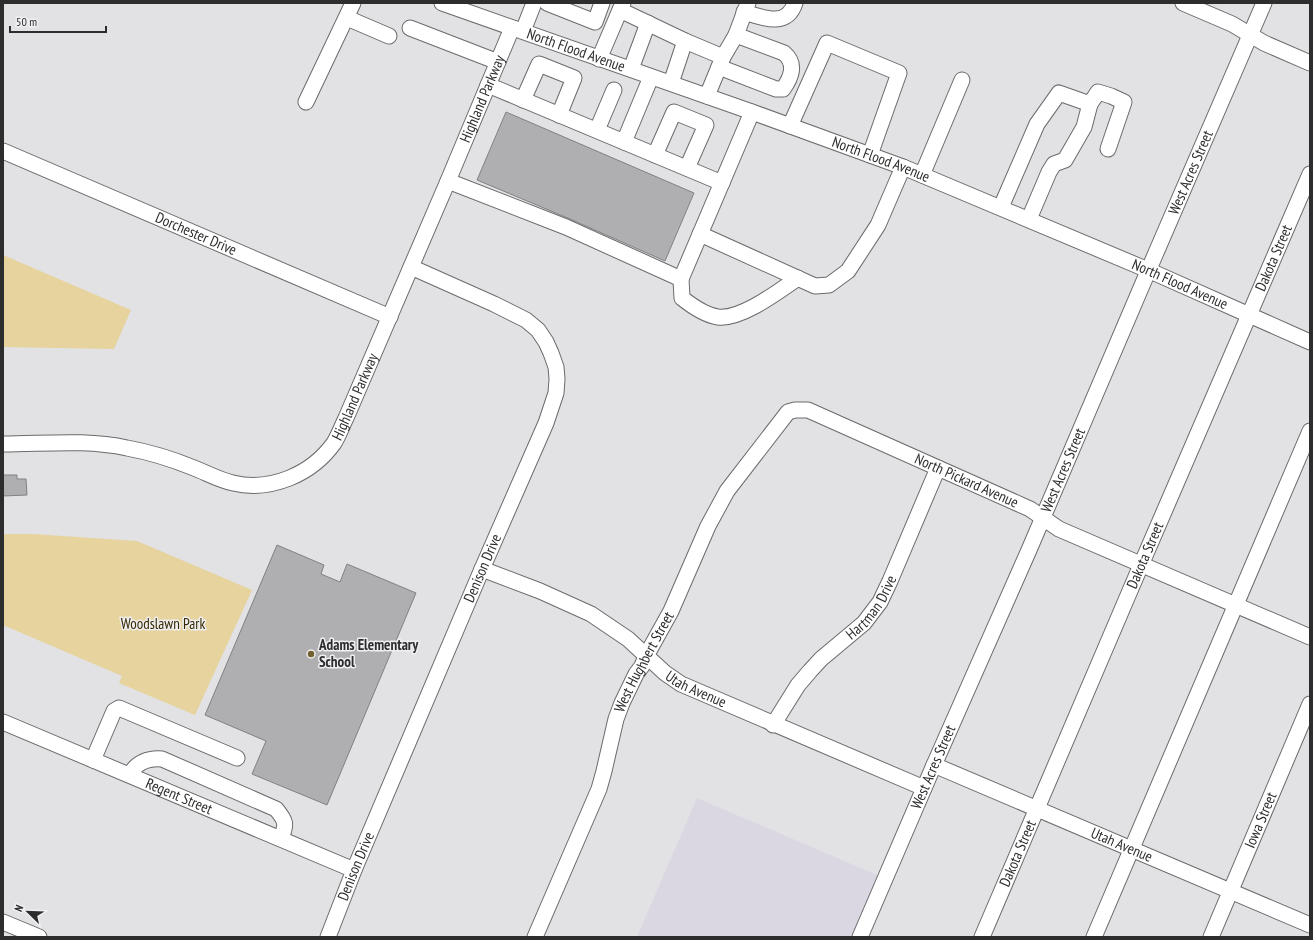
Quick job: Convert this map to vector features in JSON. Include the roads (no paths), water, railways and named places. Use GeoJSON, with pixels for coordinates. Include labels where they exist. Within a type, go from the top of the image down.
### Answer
{"type":"FeatureCollection","features":[{"type":"Feature","properties":{"kind":"street"},"geometry":{"type":"LineString","coordinates":[[306,102],[353,3]]}},
{"type":"Feature","properties":{"kind":"street","name":"North Flood Avenue"},"geometry":{"type":"LineString","coordinates":[[442,3],[651,76],[903,167],[1148,270],[1310,342]]}},
{"type":"Feature","properties":{"kind":"street","name":"Highland Parkway"},"geometry":{"type":"LineString","coordinates":[[3,444],[78,442],[112,445],[148,453],[192,467],[222,480],[234,483],[257,485],[280,482],[316,463],[334,442],[346,418],[498,62],[534,3]]}},
{"type":"Feature","properties":{"kind":"street"},"geometry":{"type":"LineString","coordinates":[[547,3],[595,22],[602,3]]}},
{"type":"Feature","properties":{"kind":"street"},"geometry":{"type":"LineString","coordinates":[[707,96],[721,62],[736,35],[746,8],[770,20],[784,18],[792,11],[795,3]]}},
{"type":"Feature","properties":{"kind":"street"},"geometry":{"type":"LineString","coordinates":[[1183,3],[1232,24],[1250,35],[1310,63]]}},
{"type":"Feature","properties":{"kind":"street","name":"West Acres Street"},"geometry":{"type":"LineString","coordinates":[[860,937],[1043,518],[1148,270],[1264,3]]}},
{"type":"Feature","properties":{"kind":"street"},"geometry":{"type":"LineString","coordinates":[[599,59],[622,6],[648,23],[685,41],[744,77],[776,89],[783,90],[788,83],[792,68],[790,58],[784,53],[736,35]]}},
{"type":"Feature","properties":{"kind":"street"},"geometry":{"type":"LineString","coordinates":[[347,18],[388,36]]}},
{"type":"Feature","properties":{"kind":"street"},"geometry":{"type":"LineString","coordinates":[[630,69],[648,23]]}},
{"type":"Feature","properties":{"kind":"street"},"geometry":{"type":"LineString","coordinates":[[410,28],[498,62]]}},
{"type":"Feature","properties":{"kind":"street"},"geometry":{"type":"LineString","coordinates":[[670,83],[685,41]]}},
{"type":"Feature","properties":{"kind":"street"},"geometry":{"type":"LineString","coordinates":[[790,126],[827,43],[899,73],[870,155]]}},
{"type":"Feature","properties":{"kind":"street"},"geometry":{"type":"LineString","coordinates":[[524,100],[539,64],[574,78],[559,115]]}},
{"type":"Feature","properties":{"kind":"street"},"geometry":{"type":"LineString","coordinates":[[624,142],[651,76]]}},
{"type":"Feature","properties":{"kind":"street"},"geometry":{"type":"LineString","coordinates":[[922,175],[962,80]]}},
{"type":"Feature","properties":{"kind":"street"},"geometry":{"type":"LineString","coordinates":[[488,85],[722,183]]}},
{"type":"Feature","properties":{"kind":"street"},"geometry":{"type":"LineString","coordinates":[[597,130],[614,90]]}},
{"type":"Feature","properties":{"kind":"street"},"geometry":{"type":"LineString","coordinates":[[1029,219],[1049,172],[1054,164],[1065,160],[1084,128],[1090,104],[1098,92],[1124,102],[1108,149]]}},
{"type":"Feature","properties":{"kind":"street"},"geometry":{"type":"LineString","coordinates":[[1001,207],[1037,124],[1059,93],[1090,104]]}},
{"type":"Feature","properties":{"kind":"street"},"geometry":{"type":"LineString","coordinates":[[655,155],[674,112],[706,125],[687,168]]}},
{"type":"Feature","properties":{"kind":"street"},"geometry":{"type":"LineString","coordinates":[[752,112],[681,279],[682,298],[695,309],[718,317],[738,315],[772,296],[798,278]]}},
{"type":"Feature","properties":{"kind":"street","name":"Dorchester Drive"},"geometry":{"type":"LineString","coordinates":[[3,151],[390,317]]}},
{"type":"Feature","properties":{"kind":"street"},"geometry":{"type":"LineString","coordinates":[[700,234],[815,286],[829,284],[848,271],[878,225],[903,167]]}},
{"type":"Feature","properties":{"kind":"street","name":"Dakota Street"},"geometry":{"type":"LineString","coordinates":[[982,937],[1140,565],[1310,174]]}},
{"type":"Feature","properties":{"kind":"street"},"geometry":{"type":"LineString","coordinates":[[448,181],[566,227],[681,279]]}},
{"type":"Feature","properties":{"kind":"street","name":"Denison Drive"},"geometry":{"type":"LineString","coordinates":[[328,937],[354,870],[482,568],[553,406],[556,393],[556,367],[546,342],[538,330],[526,320],[494,304],[411,267]]}},
{"type":"Feature","properties":{"kind":"street","name":"North Pickard Avenue"},"geometry":{"type":"LineString","coordinates":[[795,410],[808,410],[1030,509],[1059,529],[1310,637]]}},
{"type":"Feature","properties":{"kind":"street","name":"West Hughbert Street"},"geometry":{"type":"LineString","coordinates":[[535,937],[598,789],[604,771],[616,719],[622,703],[636,674],[642,666],[671,611],[708,526],[727,491],[782,419],[788,412],[795,410]]}},
{"type":"Feature","properties":{"kind":"street"},"geometry":{"type":"LineString","coordinates":[[1094,937],[1310,431]]}},
{"type":"Feature","properties":{"kind":"street","name":"Hartman Drive"},"geometry":{"type":"LineString","coordinates":[[773,725],[798,685],[810,671],[864,623],[880,602],[938,468]]}},
{"type":"Feature","properties":{"kind":"street","name":"Utah Avenue"},"geometry":{"type":"LineString","coordinates":[[482,568],[540,591],[591,614],[628,639],[665,673],[681,684],[773,725],[924,788]]}},
{"type":"Feature","properties":{"kind":"street","name":"Iowa Street"},"geometry":{"type":"LineString","coordinates":[[1211,937],[1310,704]]}},
{"type":"Feature","properties":{"kind":"street"},"geometry":{"type":"LineString","coordinates":[[93,760],[114,711],[119,708],[237,758]]}},
{"type":"Feature","properties":{"kind":"street","name":"Regent Street"},"geometry":{"type":"LineString","coordinates":[[3,722],[354,870]]}},
{"type":"Feature","properties":{"kind":"street"},"geometry":{"type":"LineString","coordinates":[[130,775],[133,768],[137,764],[154,758],[162,759],[276,809],[284,820],[285,828],[281,838]]}},
{"type":"Feature","properties":{"kind":"street","name":"Utah Avenue"},"geometry":{"type":"LineString","coordinates":[[934,765],[1310,925]]}},
{"type":"Feature","properties":{"kind":"street"},"geometry":{"type":"LineString","coordinates":[[3,922],[39,937]]}},
{"type":"Feature","properties":{"kind":"place","name":"Adams Elementary School"},"geometry":{"type":"Point","coordinates":[311,654]}},
{"type":"Feature","properties":{"kind":"park label","name":"Woodslawn Park"},"geometry":{"type":"Point","coordinates":[163,624]}}]}
